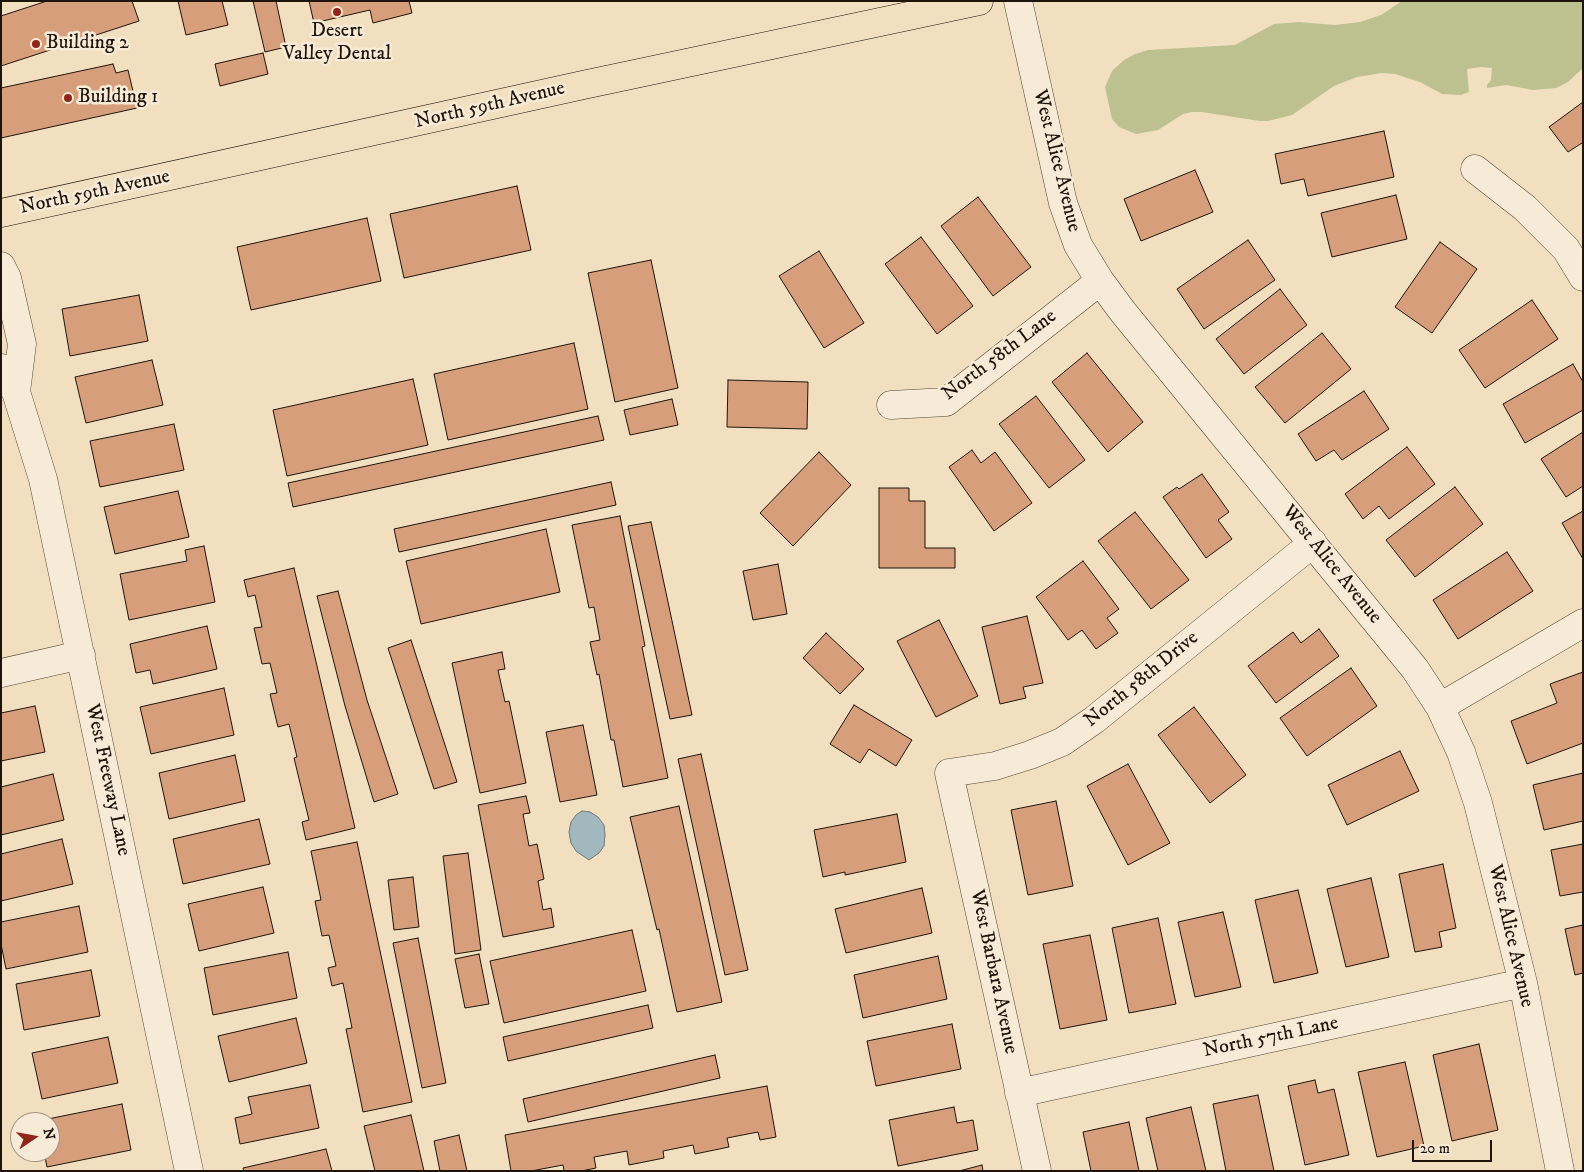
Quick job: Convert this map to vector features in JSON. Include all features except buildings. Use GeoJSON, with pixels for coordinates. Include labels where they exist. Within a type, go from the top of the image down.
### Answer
{"type":"FeatureCollection","features":[{"type":"Feature","properties":{"kind":"main road","name":"North 59th Avenue"},"geometry":{"type":"LineString","coordinates":[[1,213],[979,1]]}},
{"type":"Feature","properties":{"kind":"street","name":"West Alice Avenue"},"geometry":{"type":"LineString","coordinates":[[1018,1],[1063,203],[1078,245],[1100,281],[1123,312],[1415,670],[1440,707],[1461,752],[1478,803],[1523,983],[1560,1171]]}},
{"type":"Feature","properties":{"kind":"street"},"geometry":{"type":"LineString","coordinates":[[1475,170],[1525,208],[1566,249],[1583,277]]}},
{"type":"Feature","properties":{"kind":"street","name":"West Freeway Lane"},"geometry":{"type":"LineString","coordinates":[[1,266],[7,278],[22,344],[16,392]]}},
{"type":"Feature","properties":{"kind":"street","name":"North 58th Lane"},"geometry":{"type":"LineString","coordinates":[[891,405],[946,402],[1100,281]]}},
{"type":"Feature","properties":{"kind":"street","name":"West Freeway Lane"},"geometry":{"type":"LineString","coordinates":[[1,368],[16,392],[43,479],[190,1171]]}},
{"type":"Feature","properties":{"kind":"street","name":"North 58th Drive"},"geometry":{"type":"LineString","coordinates":[[949,773],[995,766],[1062,742],[1094,720],[1312,543]]}},
{"type":"Feature","properties":{"kind":"street"},"geometry":{"type":"LineString","coordinates":[[1440,707],[1583,623]]}},
{"type":"Feature","properties":{"kind":"street"},"geometry":{"type":"LineString","coordinates":[[1,673],[81,655]]}},
{"type":"Feature","properties":{"kind":"street","name":"West Barbara Avenue"},"geometry":{"type":"LineString","coordinates":[[949,773],[1036,1171]]}},
{"type":"Feature","properties":{"kind":"street","name":"North 57th Lane"},"geometry":{"type":"LineString","coordinates":[[1019,1093],[1523,983]]}},
{"type":"Feature","properties":{"kind":"green space"},"geometry":{"type":"Polygon","coordinates":[[[1402,1],[1583,1],[1583,68],[1568,82],[1556,88],[1533,90],[1506,85],[1487,88],[1491,80],[1492,68],[1467,69],[1469,92],[1461,95],[1442,94],[1420,82],[1395,74],[1381,73],[1357,77],[1334,86],[1292,115],[1268,121],[1192,112],[1183,114],[1158,130],[1136,134],[1119,127],[1112,119],[1105,87],[1112,71],[1124,60],[1135,54],[1148,50],[1235,45],[1274,24],[1299,22],[1335,25],[1360,22],[1381,15],[1402,1]]]}},
{"type":"Feature","properties":{"kind":"water"},"geometry":{"type":"Polygon","coordinates":[[[582,811],[590,812],[598,817],[604,825],[604,846],[599,853],[589,860],[576,851],[571,843],[569,832],[571,822],[582,811]]]}},
{"type":"Feature","properties":{"kind":"place","name":"Desert Valley Dental"},"geometry":{"type":"Point","coordinates":[337,12]}},
{"type":"Feature","properties":{"kind":"place","name":"Building 2"},"geometry":{"type":"Point","coordinates":[36,44]}},
{"type":"Feature","properties":{"kind":"place","name":"Building 1"},"geometry":{"type":"Point","coordinates":[68,98]}}]}
